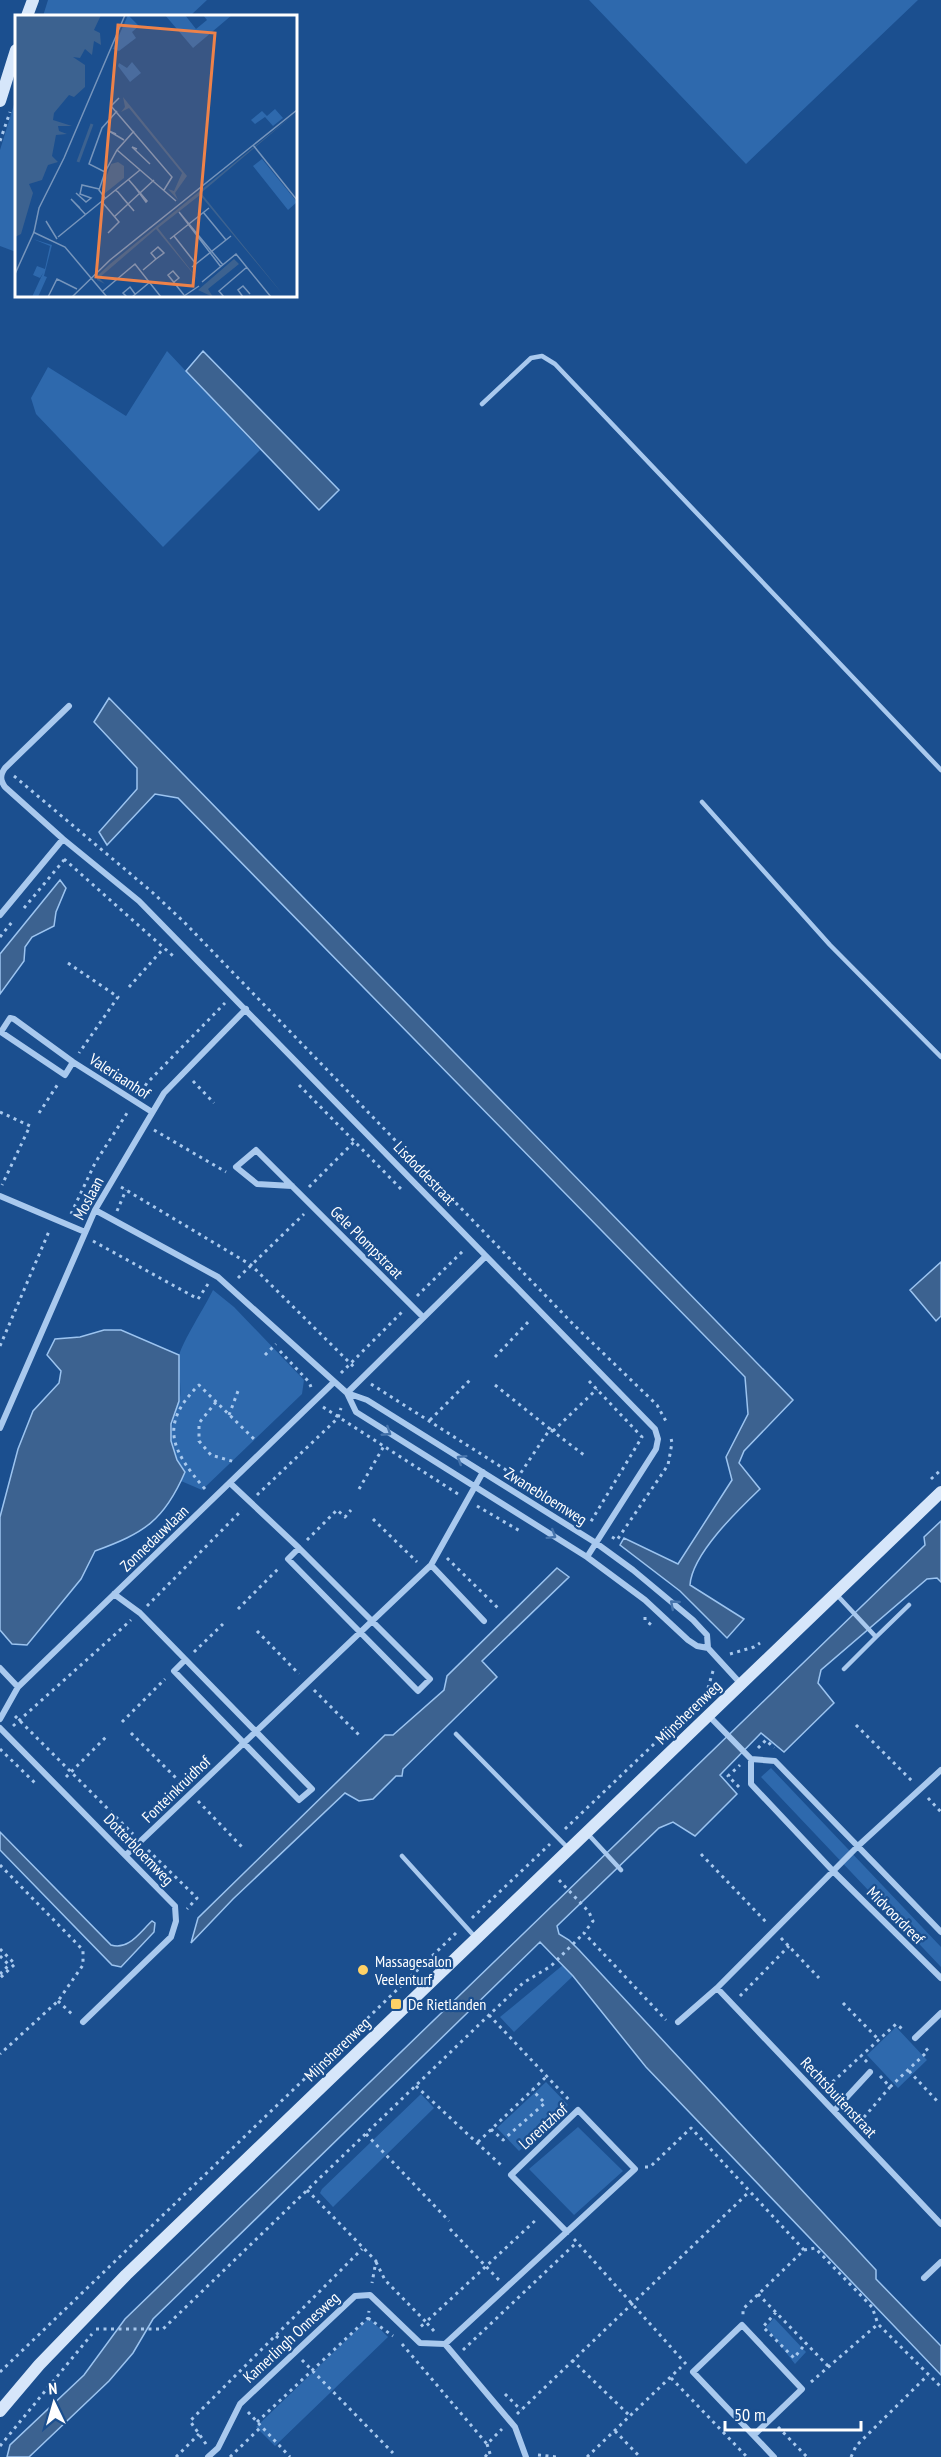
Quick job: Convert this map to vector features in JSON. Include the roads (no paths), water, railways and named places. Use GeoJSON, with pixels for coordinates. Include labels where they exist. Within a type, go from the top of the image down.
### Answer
{"type":"FeatureCollection","features":[{"type":"Feature","properties":{"kind":"street"},"geometry":{"type":"LineString","coordinates":[[27,15],[33,0]]}},
{"type":"Feature","properties":{"kind":"street"},"geometry":{"type":"LineString","coordinates":[[0,101],[15,53]]}},
{"type":"Feature","properties":{"kind":"street","name":"Lisdoddestraat"},"geometry":{"type":"LineString","coordinates":[[69,706],[1,772],[1,781],[63,839],[139,901],[655,1429],[656,1449],[587,1557]]}},
{"type":"Feature","properties":{"kind":"street"},"geometry":{"type":"LineString","coordinates":[[0,915],[63,839]]}},
{"type":"Feature","properties":{"kind":"street","name":"Moslaan"},"geometry":{"type":"LineString","coordinates":[[0,1428],[84,1234],[111,1181],[164,1093],[246,1009]]}},
{"type":"Feature","properties":{"kind":"street","name":"Valeriaanhof"},"geometry":{"type":"LineString","coordinates":[[73,1062],[64,1075],[1,1032],[10,1018],[14,1019],[73,1062],[152,1112]]}},
{"type":"Feature","properties":{"kind":"street","name":"Gele Plompstraat"},"geometry":{"type":"LineString","coordinates":[[292,1186],[257,1184],[236,1167],[256,1150],[292,1186],[423,1317]]}},
{"type":"Feature","properties":{"kind":"street"},"geometry":{"type":"LineString","coordinates":[[0,1196],[84,1234]]}},
{"type":"Feature","properties":{"kind":"street","name":"Zwanebloemweg"},"geometry":{"type":"LineString","coordinates":[[95,1210],[214,1275],[346,1393],[356,1412],[587,1557],[635,1592],[688,1640],[697,1646],[708,1648]]}},
{"type":"Feature","properties":{"kind":"street"},"geometry":{"type":"LineString","coordinates":[[346,1393],[486,1256]]}},
{"type":"Feature","properties":{"kind":"street","name":"Zonnedauwlaan"},"geometry":{"type":"LineString","coordinates":[[0,1719],[18,1687],[334,1382]]}},
{"type":"Feature","properties":{"kind":"street","name":"Zwanebloemweg"},"geometry":{"type":"LineString","coordinates":[[346,1393],[367,1400],[596,1543],[633,1570],[693,1620],[706,1635],[708,1648],[741,1684]]}},
{"type":"Feature","properties":{"kind":"street","name":"Fonteinkruidhof"},"geometry":{"type":"LineString","coordinates":[[126,1855],[428,1568],[483,1472]]}},
{"type":"Feature","properties":{"kind":"street"},"geometry":{"type":"LineString","coordinates":[[230,1483],[299,1548],[430,1679],[418,1691],[288,1559],[299,1548]]}},
{"type":"Feature","properties":{"kind":"street","name":"Mijnsherenweg"},"geometry":{"type":"LineString","coordinates":[[0,2411],[39,2365],[126,2275],[941,1492]]}},
{"type":"Feature","properties":{"kind":"street"},"geometry":{"type":"LineString","coordinates":[[428,1568],[484,1621]]}},
{"type":"Feature","properties":{"kind":"street"},"geometry":{"type":"LineString","coordinates":[[114,1594],[140,1613],[312,1789],[299,1800],[174,1671],[185,1660]]}},
{"type":"Feature","properties":{"kind":"street"},"geometry":{"type":"LineString","coordinates":[[0,1668],[18,1687]]}},
{"type":"Feature","properties":{"kind":"street"},"geometry":{"type":"LineString","coordinates":[[708,1715],[749,1758]]}},
{"type":"Feature","properties":{"kind":"street","name":"Dotterbloemweg"},"geometry":{"type":"LineString","coordinates":[[2,1730],[175,1906],[176,1921],[171,1937],[83,2022]]}},
{"type":"Feature","properties":{"kind":"street","name":"Midvoordreef"},"geometry":{"type":"LineString","coordinates":[[941,1932],[775,1761],[749,1758],[751,1784],[833,1871],[941,1978]]}},
{"type":"Feature","properties":{"kind":"street"},"geometry":{"type":"LineString","coordinates":[[678,2022],[717,1988],[858,1846],[941,1770]]}},
{"type":"Feature","properties":{"kind":"street","name":"Rechtsbuitenstraat"},"geometry":{"type":"LineString","coordinates":[[717,1988],[941,2224]]}},
{"type":"Feature","properties":{"kind":"street"},"geometry":{"type":"LineString","coordinates":[[915,2038],[941,2013]]}},
{"type":"Feature","properties":{"kind":"street"},"geometry":{"type":"LineString","coordinates":[[834,2111],[870,2072]]}},
{"type":"Feature","properties":{"kind":"street","name":"Lorentzhof"},"geometry":{"type":"LineString","coordinates":[[578,2110],[635,2169],[567,2232],[511,2175],[578,2110]]}},
{"type":"Feature","properties":{"kind":"street"},"geometry":{"type":"LineString","coordinates":[[525,2456],[515,2427],[445,2344],[567,2232]]}},
{"type":"Feature","properties":{"kind":"street"},"geometry":{"type":"LineString","coordinates":[[924,2278],[941,2262]]}},
{"type":"Feature","properties":{"kind":"street","name":"Kamerlingh Onnesweg"},"geometry":{"type":"LineString","coordinates":[[210,2455],[218,2448],[240,2404],[355,2296],[370,2295],[420,2343],[445,2344]]}},
{"type":"Feature","properties":{"kind":"street"},"geometry":{"type":"LineString","coordinates":[[754,2435],[802,2389],[742,2325],[693,2372],[774,2457]]}},
{"type":"Feature","properties":{"kind":"lane"},"geometry":{"type":"LineString","coordinates":[[482,404],[531,358],[542,356],[555,364],[941,770]]}},
{"type":"Feature","properties":{"kind":"lane"},"geometry":{"type":"LineString","coordinates":[[702,802],[830,945],[941,1057]]}},
{"type":"Feature","properties":{"kind":"lane"},"geometry":{"type":"LineString","coordinates":[[836,1594],[876,1637]]}},
{"type":"Feature","properties":{"kind":"lane"},"geometry":{"type":"LineString","coordinates":[[844,1669],[909,1605]]}},
{"type":"Feature","properties":{"kind":"lane"},"geometry":{"type":"LineString","coordinates":[[456,1734],[569,1850]]}},
{"type":"Feature","properties":{"kind":"lane"},"geometry":{"type":"LineString","coordinates":[[587,1833],[621,1870]]}},
{"type":"Feature","properties":{"kind":"lane"},"geometry":{"type":"LineString","coordinates":[[402,1856],[476,1939]]}},
{"type":"Feature","properties":{"kind":"place","name":"Massagesalon Veelenturf"},"geometry":{"type":"Point","coordinates":[363,1970]}},
{"type":"Feature","properties":{"kind":"place","name":"De Rietlanden"},"geometry":{"type":"Point","coordinates":[396,2004]}}]}
